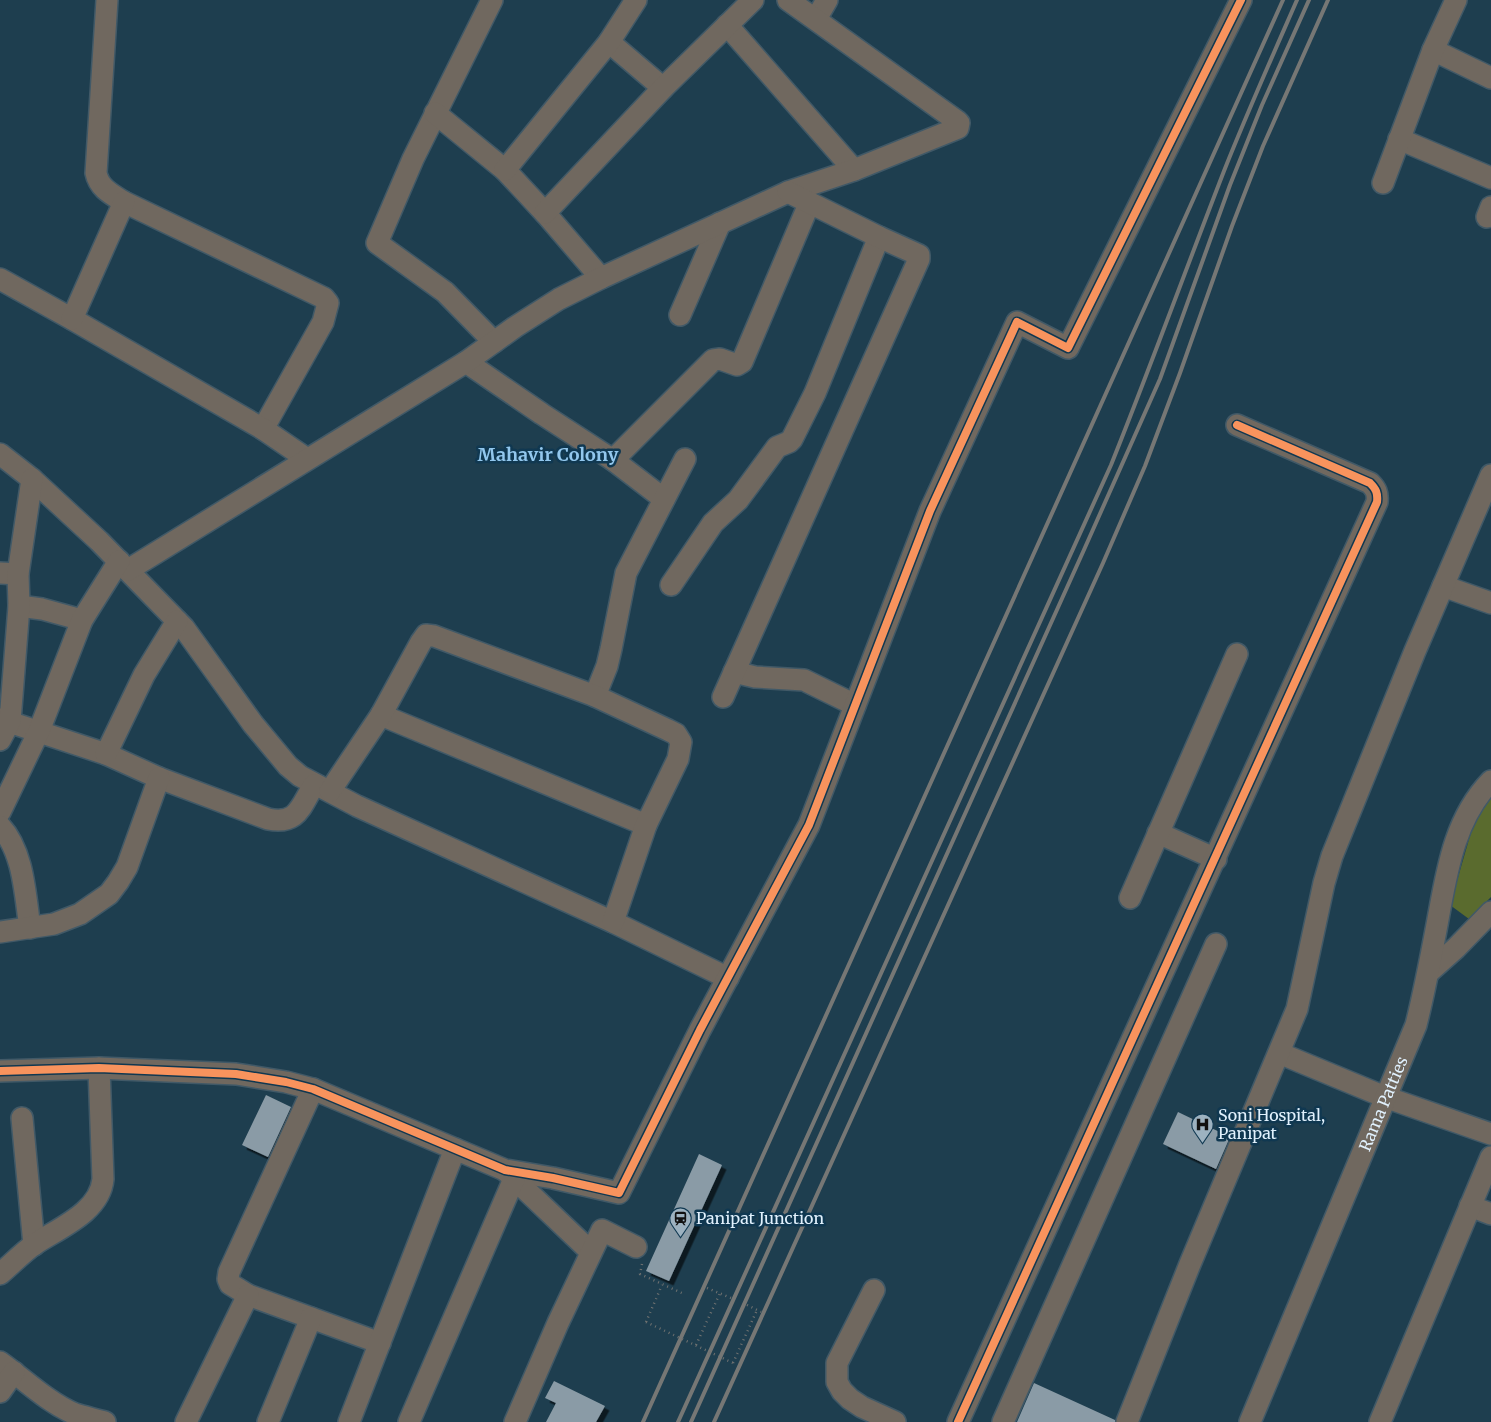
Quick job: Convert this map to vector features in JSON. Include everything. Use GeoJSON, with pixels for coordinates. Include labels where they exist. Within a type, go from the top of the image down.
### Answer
{"type":"FeatureCollection","features":[{"type":"Feature","properties":{"kind":"street"},"geometry":{"type":"LineString","coordinates":[[107,0],[96,173],[103,188],[124,202],[326,300],[328,304],[323,322],[263,429]]}},
{"type":"Feature","properties":{"kind":"street"},"geometry":{"type":"LineString","coordinates":[[492,0],[413,159],[377,243],[446,292],[494,342]]}},
{"type":"Feature","properties":{"kind":"street"},"geometry":{"type":"LineString","coordinates":[[504,170],[609,42],[636,0]]}},
{"type":"Feature","properties":{"kind":"street"},"geometry":{"type":"LineString","coordinates":[[544,213],[663,88],[753,0]]}},
{"type":"Feature","properties":{"kind":"street"},"geometry":{"type":"LineString","coordinates":[[0,812],[39,731],[82,620],[123,565],[307,459],[466,362],[559,299],[788,192],[854,170],[958,128],[959,123],[788,0]]}},
{"type":"Feature","properties":{"kind":"street"},"geometry":{"type":"LineString","coordinates":[[816,19],[827,0]]}},
{"type":"Feature","properties":{"kind":"street"},"geometry":{"type":"LineString","coordinates":[[510,1175],[553,1178],[619,1193],[728,978],[809,825],[930,512],[1016,322],[1068,348],[1241,0]]}},
{"type":"Feature","properties":{"kind":"street"},"geometry":{"type":"LineString","coordinates":[[1383,183],[1433,50],[1456,0]]}},
{"type":"Feature","properties":{"kind":"street"},"geometry":{"type":"LineString","coordinates":[[727,25],[854,170]]}},
{"type":"Feature","properties":{"kind":"street"},"geometry":{"type":"LineString","coordinates":[[609,42],[663,88]]}},
{"type":"Feature","properties":{"kind":"street"},"geometry":{"type":"LineString","coordinates":[[1433,50],[1491,78]]}},
{"type":"Feature","properties":{"kind":"street"},"geometry":{"type":"LineString","coordinates":[[435,113],[504,170],[601,278]]}},
{"type":"Feature","properties":{"kind":"street"},"geometry":{"type":"LineString","coordinates":[[1399,139],[1491,178]]}},
{"type":"Feature","properties":{"kind":"street"},"geometry":{"type":"LineString","coordinates":[[723,697],[919,259],[919,255],[913,251],[809,204],[788,192]]}},
{"type":"Feature","properties":{"kind":"street"},"geometry":{"type":"LineString","coordinates":[[72,319],[124,202]]}},
{"type":"Feature","properties":{"kind":"street"},"geometry":{"type":"LineString","coordinates":[[613,460],[713,360],[720,358],[737,364],[742,362],[809,204]]}},
{"type":"Feature","properties":{"kind":"street"},"geometry":{"type":"LineString","coordinates":[[680,315],[720,223]]}},
{"type":"Feature","properties":{"kind":"street"},"geometry":{"type":"LineString","coordinates":[[671,586],[713,523],[738,500],[777,447],[792,439],[815,393],[879,237]]}},
{"type":"Feature","properties":{"kind":"street"},"geometry":{"type":"LineString","coordinates":[[0,280],[72,319],[263,429],[307,459]]}},
{"type":"Feature","properties":{"kind":"street"},"geometry":{"type":"LineString","coordinates":[[466,362],[613,460],[664,499]]}},
{"type":"Feature","properties":{"kind":"street"},"geometry":{"type":"LineString","coordinates":[[958,1422],[1378,502],[1378,494],[1370,483],[1237,425]]}},
{"type":"Feature","properties":{"kind":"street"},"geometry":{"type":"LineString","coordinates":[[0,454],[32,479],[123,565],[184,628],[253,724],[288,766],[322,788],[357,806],[613,922],[728,978]]}},
{"type":"Feature","properties":{"kind":"street"},"geometry":{"type":"LineString","coordinates":[[595,696],[612,649],[626,572],[685,459]]}},
{"type":"Feature","properties":{"kind":"street"},"geometry":{"type":"LineString","coordinates":[[1126,1422],[1296,1010],[1324,883],[1332,856],[1443,586],[1491,475]]}},
{"type":"Feature","properties":{"kind":"street"},"geometry":{"type":"LineString","coordinates":[[32,479],[9,573],[19,606],[3,727],[39,731],[106,754],[160,778],[268,819],[288,820],[322,788],[381,715],[421,642],[426,635],[430,635],[595,696],[676,734],[681,742],[678,759],[646,825],[613,922]]}},
{"type":"Feature","properties":{"kind":"street"},"geometry":{"type":"LineString","coordinates":[[1443,586],[1491,604]]}},
{"type":"Feature","properties":{"kind":"street"},"geometry":{"type":"LineString","coordinates":[[19,606],[42,609],[82,620]]}},
{"type":"Feature","properties":{"kind":"street"},"geometry":{"type":"LineString","coordinates":[[106,754],[144,675],[177,621]]}},
{"type":"Feature","properties":{"kind":"street"},"geometry":{"type":"LineString","coordinates":[[1130,898],[1237,654]]}},
{"type":"Feature","properties":{"kind":"street"},"geometry":{"type":"LineString","coordinates":[[734,672],[755,678],[804,680],[855,705]]}},
{"type":"Feature","properties":{"kind":"street"},"geometry":{"type":"LineString","coordinates":[[381,715],[646,825]]}},
{"type":"Feature","properties":{"kind":"street"},"geometry":{"type":"LineString","coordinates":[[0,932],[54,924],[80,914],[109,894],[126,867],[160,778]]}},
{"type":"Feature","properties":{"kind":"street","name":"Rama Patties"},"geometry":{"type":"LineString","coordinates":[[1250,1422],[1416,1024],[1429,972],[1450,856],[1472,806],[1481,791],[1491,781]]}},
{"type":"Feature","properties":{"kind":"street"},"geometry":{"type":"LineString","coordinates":[[0,826],[12,843],[20,867],[30,928]]}},
{"type":"Feature","properties":{"kind":"street"},"geometry":{"type":"LineString","coordinates":[[1158,833],[1216,859]]}},
{"type":"Feature","properties":{"kind":"street"},"geometry":{"type":"LineString","coordinates":[[1429,972],[1456,948],[1491,912]]}},
{"type":"Feature","properties":{"kind":"street"},"geometry":{"type":"LineString","coordinates":[[1003,1422],[1216,944]]}},
{"type":"Feature","properties":{"kind":"street"},"geometry":{"type":"LineString","coordinates":[[1279,1053],[1385,1097],[1491,1134]]}},
{"type":"Feature","properties":{"kind":"street"},"geometry":{"type":"LineString","coordinates":[[0,1274],[34,1245],[69,1223],[90,1206],[102,1186],[99,1068]]}},
{"type":"Feature","properties":{"kind":"street"},"geometry":{"type":"LineString","coordinates":[[0,1071],[99,1068],[236,1074],[286,1082],[313,1089],[456,1149],[510,1175],[591,1252]]}},
{"type":"Feature","properties":{"kind":"street"},"geometry":{"type":"LineString","coordinates":[[313,1089],[229,1272],[228,1279],[230,1284],[248,1295],[380,1343]]}},
{"type":"Feature","properties":{"kind":"street"},"geometry":{"type":"LineString","coordinates":[[22,1118],[34,1245]]}},
{"type":"Feature","properties":{"kind":"street"},"geometry":{"type":"LineString","coordinates":[[349,1422],[456,1149]]}},
{"type":"Feature","properties":{"kind":"street"},"geometry":{"type":"LineString","coordinates":[[1380,1422],[1491,1157]]}},
{"type":"Feature","properties":{"kind":"street"},"geometry":{"type":"LineString","coordinates":[[409,1422],[510,1175]]}},
{"type":"Feature","properties":{"kind":"street"},"geometry":{"type":"LineString","coordinates":[[1470,1206],[1491,1214]]}},
{"type":"Feature","properties":{"kind":"street"},"geometry":{"type":"LineString","coordinates":[[515,1422],[558,1323],[602,1230],[636,1247]]}},
{"type":"Feature","properties":{"kind":"street"},"geometry":{"type":"LineString","coordinates":[[874,1290],[837,1363],[837,1382],[850,1399],[862,1407],[895,1422]]}},
{"type":"Feature","properties":{"kind":"street"},"geometry":{"type":"LineString","coordinates":[[186,1422],[248,1295]]}},
{"type":"Feature","properties":{"kind":"street"},"geometry":{"type":"LineString","coordinates":[[268,1422],[311,1318]]}},
{"type":"Feature","properties":{"kind":"street"},"geometry":{"type":"LineString","coordinates":[[0,1392],[7,1367],[75,1418],[105,1422]]}},
{"type":"Feature","properties":{"kind":"path"},"geometry":{"type":"LineString","coordinates":[[636,1247],[642,1261],[640,1274],[684,1294]]}},
{"type":"Feature","properties":{"kind":"path"},"geometry":{"type":"LineString","coordinates":[[662,1285],[646,1322],[733,1363],[757,1310]]}},
{"type":"Feature","properties":{"kind":"path"},"geometry":{"type":"LineString","coordinates":[[708,1288],[731,1298]]}},
{"type":"Feature","properties":{"kind":"path"},"geometry":{"type":"LineString","coordinates":[[696,1345],[720,1293]]}},
{"type":"Feature","properties":{"kind":"path"},"geometry":{"type":"LineString","coordinates":[[747,1305],[761,1312]]}},
{"type":"Feature","properties":{"kind":"green space"},"geometry":{"type":"Polygon","coordinates":[[[1491,797],[1491,897],[1469,919],[1450,905],[1474,822],[1491,797]]]}},
{"type":"Feature","properties":{"kind":"building"},"geometry":{"type":"Polygon","coordinates":[[[266,1095],[291,1107],[268,1157],[242,1145],[266,1095]]]}},
{"type":"Feature","properties":{"kind":"building"},"geometry":{"type":"Polygon","coordinates":[[[1178,1112],[1230,1137],[1216,1169],[1163,1144],[1178,1112]]]}},
{"type":"Feature","properties":{"kind":"building"},"geometry":{"type":"Polygon","coordinates":[[[699,1154],[722,1165],[669,1281],[646,1271],[699,1154]]]}},
{"type":"Feature","properties":{"kind":"building"},"geometry":{"type":"Polygon","coordinates":[[[554,1381],[605,1406],[596,1422],[546,1422],[556,1403],[545,1398],[554,1381]]]}},
{"type":"Feature","properties":{"kind":"building"},"geometry":{"type":"Polygon","coordinates":[[[1034,1383],[1115,1420],[1115,1422],[1017,1422],[1034,1383]]]}},
{"type":"Feature","properties":{"kind":"railway"},"geometry":{"type":"LineString","coordinates":[[643,1422],[1283,0]]}},
{"type":"Feature","properties":{"kind":"railway"},"geometry":{"type":"LineString","coordinates":[[678,1422],[1111,465],[1224,171],[1297,0]]}},
{"type":"Feature","properties":{"kind":"railway"},"geometry":{"type":"LineString","coordinates":[[691,1422],[1160,379],[1230,185],[1262,105],[1309,0]]}},
{"type":"Feature","properties":{"kind":"railway"},"geometry":{"type":"LineString","coordinates":[[714,1422],[1103,563],[1145,466],[1263,146],[1328,0]]}},
{"type":"Feature","properties":{"kind":"cycle path"},"geometry":{"type":"LineString","coordinates":[[0,1071],[99,1068],[236,1074],[286,1082],[313,1089],[505,1170],[553,1178],[619,1193],[700,1030],[809,825],[930,511],[1017,322],[1068,348],[1241,0]]}},
{"type":"Feature","properties":{"kind":"cycle path"},"geometry":{"type":"LineString","coordinates":[[958,1422],[1377,502],[1376,491],[1370,483],[1237,425]]}},
{"type":"Feature","properties":{"kind":"place","name":"Soni Hospital, Panipat"},"geometry":{"type":"Point","coordinates":[1202,1143]}},
{"type":"Feature","properties":{"kind":"place","name":"Panipat Junction"},"geometry":{"type":"Point","coordinates":[680,1237]}},
{"type":"Feature","properties":{"kind":"district","name":"Mahavir Colony"},"geometry":{"type":"Point","coordinates":[548,454]}}]}
